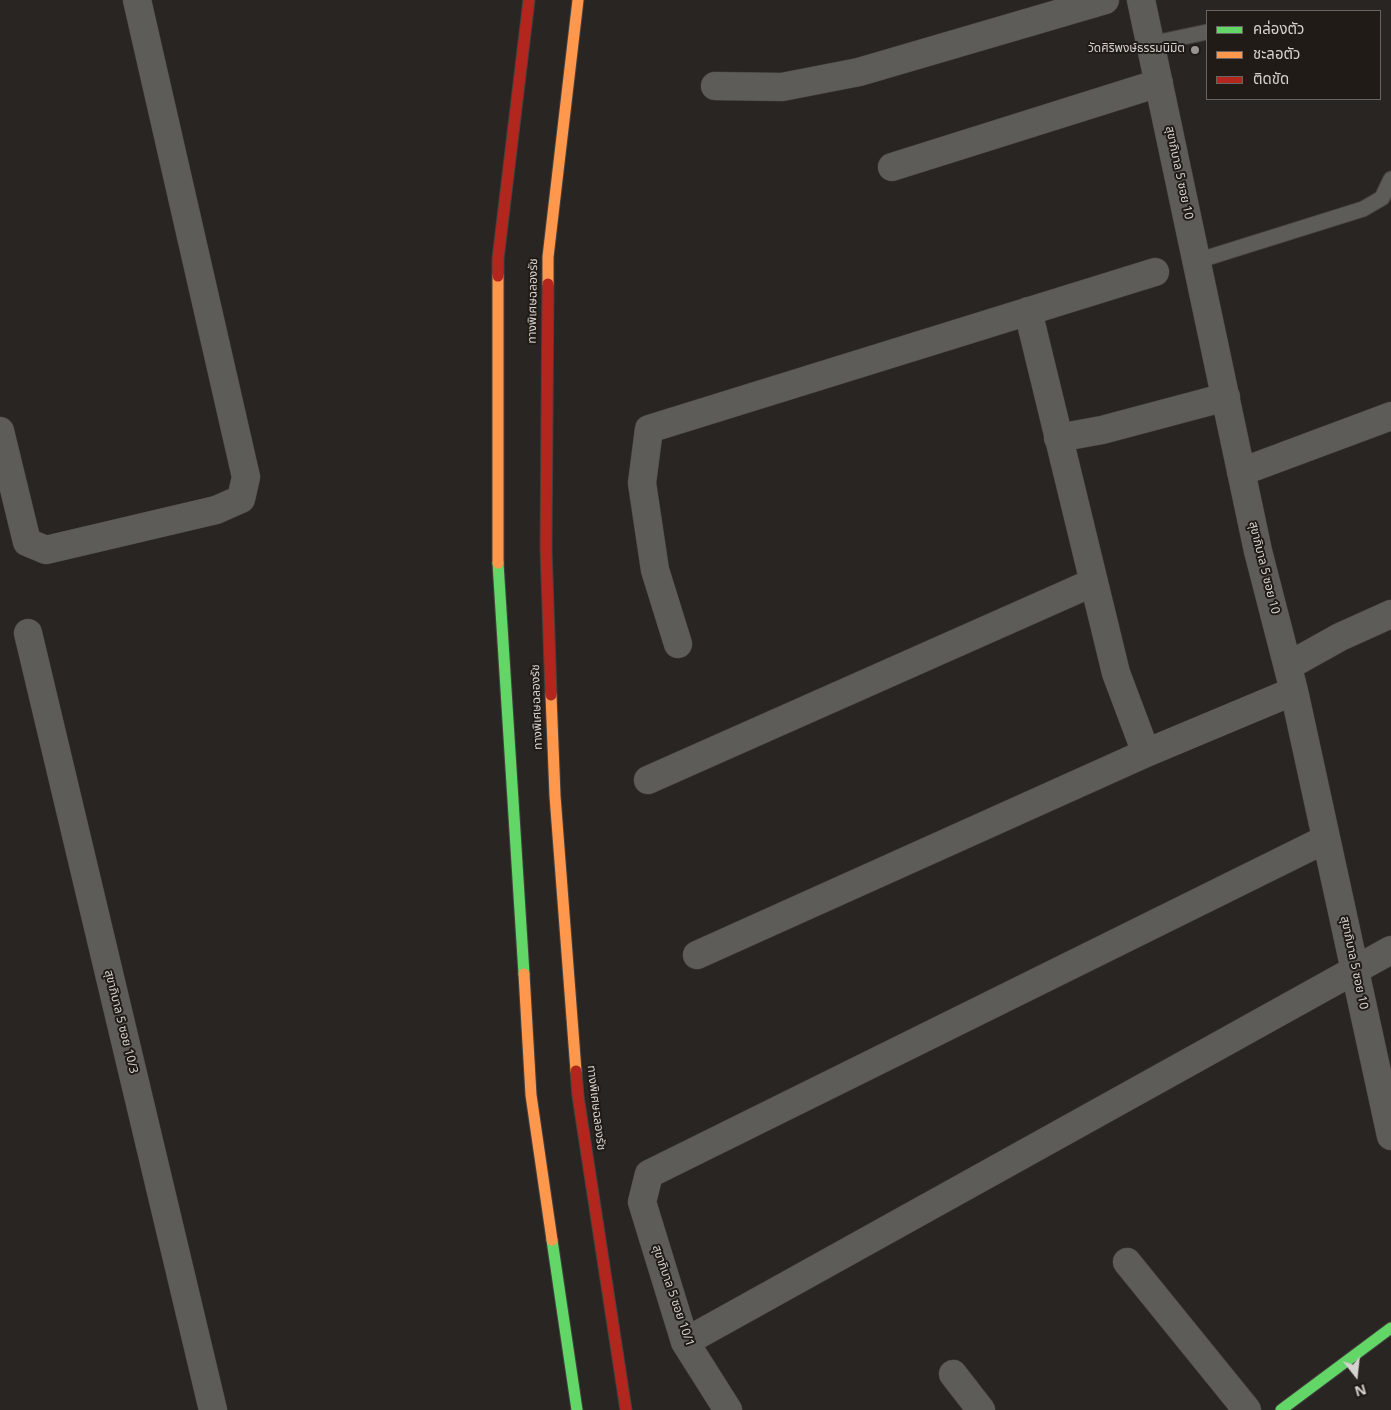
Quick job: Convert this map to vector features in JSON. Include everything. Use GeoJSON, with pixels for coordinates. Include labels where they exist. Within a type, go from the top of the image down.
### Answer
{"type":"FeatureCollection","features":[{"type":"Feature","properties":{"kind":"main road"},"geometry":{"type":"LineString","coordinates":[[529,0],[498,259],[498,561],[531,1095],[577,1410]]}},
{"type":"Feature","properties":{"kind":"main road","name":"ทางพิเศษฉลองรัช"},"geometry":{"type":"LineString","coordinates":[[578,0],[548,257],[546,548],[555,796],[578,1096],[626,1410]]}},
{"type":"Feature","properties":{"kind":"main road"},"geometry":{"type":"LineString","coordinates":[[1281,1410],[1391,1328]]}},
{"type":"Feature","properties":{"kind":"street"},"geometry":{"type":"LineString","coordinates":[[0,431],[27,542],[46,550],[216,510],[241,499],[246,477],[137,0]]}},
{"type":"Feature","properties":{"kind":"street"},"geometry":{"type":"LineString","coordinates":[[715,86],[782,87],[859,72],[1105,0]]}},
{"type":"Feature","properties":{"kind":"street","name":"สุขาภิบาล 5 ซอย 10"},"geometry":{"type":"LineString","coordinates":[[1141,0],[1258,551],[1291,678],[1391,1136]]}},
{"type":"Feature","properties":{"kind":"street"},"geometry":{"type":"LineString","coordinates":[[892,167],[1159,83]]}},
{"type":"Feature","properties":{"kind":"street"},"geometry":{"type":"LineString","coordinates":[[678,644],[655,570],[642,483],[649,429],[1155,272]]}},
{"type":"Feature","properties":{"kind":"street"},"geometry":{"type":"LineString","coordinates":[[1028,311],[1116,673],[1146,753]]}},
{"type":"Feature","properties":{"kind":"street"},"geometry":{"type":"LineString","coordinates":[[1058,438],[1102,430],[1226,397]]}},
{"type":"Feature","properties":{"kind":"street"},"geometry":{"type":"LineString","coordinates":[[1241,472],[1391,416]]}},
{"type":"Feature","properties":{"kind":"street"},"geometry":{"type":"LineString","coordinates":[[648,780],[1094,582]]}},
{"type":"Feature","properties":{"kind":"street"},"geometry":{"type":"LineString","coordinates":[[697,955],[1146,753],[1291,678],[1340,636],[1391,614]]}},
{"type":"Feature","properties":{"kind":"street","name":"สุขาภิบาล 5 ซอย 10/3"},"geometry":{"type":"LineString","coordinates":[[28,633],[214,1410]]}},
{"type":"Feature","properties":{"kind":"street","name":"สุขาภิบาล 5 ซอย 10/1"},"geometry":{"type":"LineString","coordinates":[[728,1410],[685,1342],[642,1202],[649,1174],[1326,839]]}},
{"type":"Feature","properties":{"kind":"street"},"geometry":{"type":"LineString","coordinates":[[685,1342],[1391,950]]}},
{"type":"Feature","properties":{"kind":"street"},"geometry":{"type":"LineString","coordinates":[[1127,1262],[1247,1410]]}},
{"type":"Feature","properties":{"kind":"street"},"geometry":{"type":"LineString","coordinates":[[953,1374],[981,1410]]}},
{"type":"Feature","properties":{"kind":"lane"},"geometry":{"type":"LineString","coordinates":[[1150,44],[1206,32]]}},
{"type":"Feature","properties":{"kind":"lane"},"geometry":{"type":"LineString","coordinates":[[1196,261],[1363,209],[1382,198],[1391,179]]}},
{"type":"Feature","properties":{"kind":"traffic: fast"},"geometry":{"type":"LineString","coordinates":[[498,563],[524,974]]}},
{"type":"Feature","properties":{"kind":"traffic: fast"},"geometry":{"type":"LineString","coordinates":[[552,1240],[577,1410]]}},
{"type":"Feature","properties":{"kind":"traffic: fast"},"geometry":{"type":"LineString","coordinates":[[1281,1410],[1391,1328]]}},
{"type":"Feature","properties":{"kind":"traffic: slow"},"geometry":{"type":"LineString","coordinates":[[548,284],[548,257],[578,0]]}},
{"type":"Feature","properties":{"kind":"traffic: slow"},"geometry":{"type":"LineString","coordinates":[[498,276],[498,563]]}},
{"type":"Feature","properties":{"kind":"traffic: slow"},"geometry":{"type":"LineString","coordinates":[[551,695],[555,796],[576,1071]]}},
{"type":"Feature","properties":{"kind":"traffic: slow"},"geometry":{"type":"LineString","coordinates":[[524,974],[531,1095],[552,1240]]}},
{"type":"Feature","properties":{"kind":"traffic: jam"},"geometry":{"type":"LineString","coordinates":[[498,276],[498,259],[529,0]]}},
{"type":"Feature","properties":{"kind":"traffic: jam"},"geometry":{"type":"LineString","coordinates":[[548,284],[546,548],[551,695]]}},
{"type":"Feature","properties":{"kind":"traffic: jam"},"geometry":{"type":"LineString","coordinates":[[576,1071],[578,1096],[626,1410]]}},
{"type":"Feature","properties":{"kind":"place","name":"วัดศิริพงษ์ธรรมนิมิต"},"geometry":{"type":"Point","coordinates":[1195,50]}}]}
